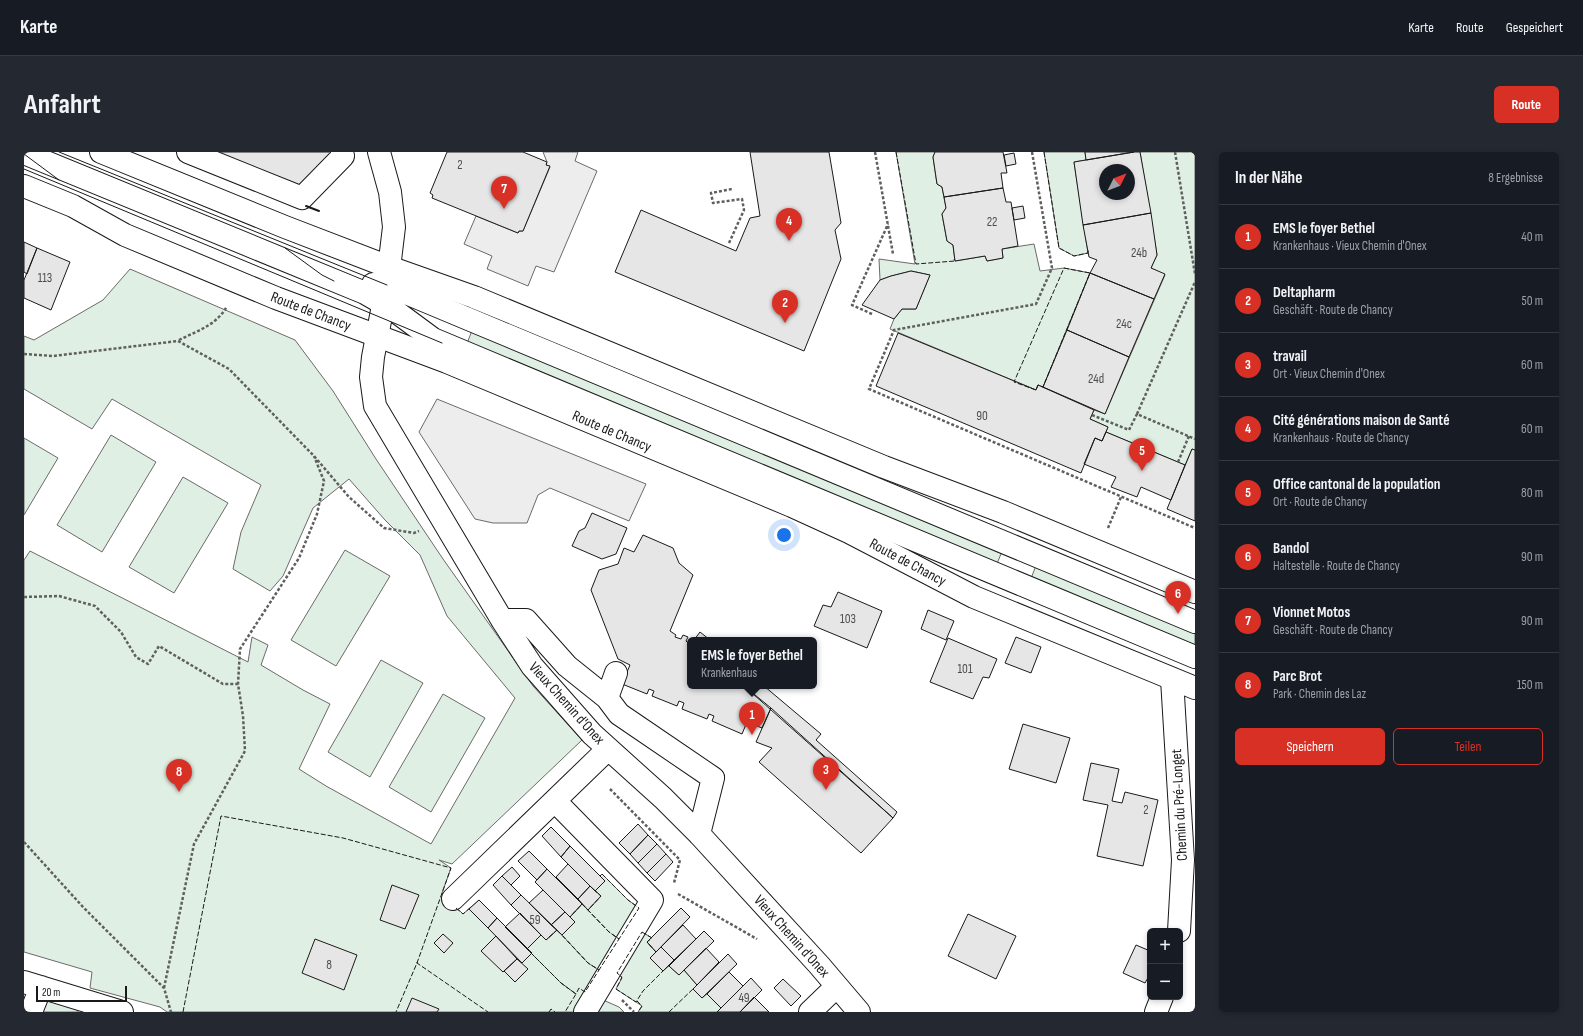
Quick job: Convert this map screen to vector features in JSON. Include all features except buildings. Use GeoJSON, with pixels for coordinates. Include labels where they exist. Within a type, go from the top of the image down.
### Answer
{"type":"FeatureCollection","features":[{"type":"Feature","properties":{"kind":"main road"},"geometry":{"type":"LineString","coordinates":[[101,152],[278,224],[387,285],[1195,622]]}},
{"type":"Feature","properties":{"kind":"main road"},"geometry":{"type":"LineString","coordinates":[[188,152],[302,198],[343,156],[342,152]]}},
{"type":"Feature","properties":{"kind":"main road","name":"Vieux Chemin d'Onex"},"geometry":{"type":"LineString","coordinates":[[379,152],[390,192],[394,227],[387,285],[371,377],[375,406],[502,620],[532,666],[592,734],[699,834],[859,1012]]}},
{"type":"Feature","properties":{"kind":"main road"},"geometry":{"type":"LineString","coordinates":[[24,153],[365,293],[387,285],[474,297],[884,467],[1003,512],[1195,592]]}},
{"type":"Feature","properties":{"kind":"main road","name":"Route de Chancy"},"geometry":{"type":"LineString","coordinates":[[24,186],[73,206],[125,235],[276,298],[447,362],[792,506],[849,532],[974,597],[1195,688]]}},
{"type":"Feature","properties":{"kind":"main road"},"geometry":{"type":"LineString","coordinates":[[387,285],[433,339],[1195,657]]}},
{"type":"Feature","properties":{"kind":"main road"},"geometry":{"type":"LineString","coordinates":[[502,620],[526,620],[567,666],[607,698],[619,714],[713,778],[699,834]]}},
{"type":"Feature","properties":{"kind":"main road"},"geometry":{"type":"LineString","coordinates":[[607,698],[616,673]]}},
{"type":"Feature","properties":{"kind":"main road","name":"Chemin du Pré-Longet"},"geometry":{"type":"LineString","coordinates":[[1172,679],[1183,860],[1185,929]]}},
{"type":"Feature","properties":{"kind":"main road"},"geometry":{"type":"LineString","coordinates":[[453,899],[608,749]]}},
{"type":"Feature","properties":{"kind":"main road"},"geometry":{"type":"LineString","coordinates":[[555,801],[652,900],[585,1012]]}},
{"type":"Feature","properties":{"kind":"main road"},"geometry":{"type":"LineString","coordinates":[[31,1012],[33,985],[122,1012]]}},
{"type":"Feature","properties":{"kind":"main road"},"geometry":{"type":"LineString","coordinates":[[810,1012],[837,986]]}},
{"type":"Feature","properties":{"kind":"main road"},"geometry":{"type":"LineString","coordinates":[[1156,1012],[1161,1000]]}},
{"type":"Feature","properties":{"kind":"path"},"geometry":{"type":"LineString","coordinates":[[875,152],[893,254]]}},
{"type":"Feature","properties":{"kind":"path"},"geometry":{"type":"LineString","coordinates":[[1032,152],[1052,268],[1036,304],[894,330],[869,389],[1195,528]]}},
{"type":"Feature","properties":{"kind":"path"},"geometry":{"type":"LineString","coordinates":[[1175,152],[1195,274]]}},
{"type":"Feature","properties":{"kind":"path"},"geometry":{"type":"LineString","coordinates":[[729,242],[744,210],[742,199],[713,203],[711,193],[732,189]]}},
{"type":"Feature","properties":{"kind":"path"},"geometry":{"type":"LineString","coordinates":[[872,314],[852,305],[888,224]]}},
{"type":"Feature","properties":{"kind":"path"},"geometry":{"type":"LineString","coordinates":[[1092,415],[1129,430],[1195,282]]}},
{"type":"Feature","properties":{"kind":"path"},"geometry":{"type":"LineString","coordinates":[[24,354],[53,356],[178,341],[210,325],[222,315],[230,301]]}},
{"type":"Feature","properties":{"kind":"path"},"geometry":{"type":"LineString","coordinates":[[178,341],[229,369],[314,456],[349,497],[384,528],[414,534],[443,521]]}},
{"type":"Feature","properties":{"kind":"path"},"geometry":{"type":"LineString","coordinates":[[1136,414],[1195,439]]}},
{"type":"Feature","properties":{"kind":"path"},"geometry":{"type":"LineString","coordinates":[[1178,462],[1189,436]]}},
{"type":"Feature","properties":{"kind":"path"},"geometry":{"type":"LineString","coordinates":[[171,1012],[164,988],[194,844],[245,751],[243,716],[238,684],[240,649],[298,558],[317,514],[324,481],[314,456]]}},
{"type":"Feature","properties":{"kind":"path"},"geometry":{"type":"LineString","coordinates":[[1107,531],[1121,497]]}},
{"type":"Feature","properties":{"kind":"path"},"geometry":{"type":"LineString","coordinates":[[24,597],[59,596],[94,606],[121,632],[136,657],[148,664],[159,646],[223,684],[238,684]]}},
{"type":"Feature","properties":{"kind":"path"},"geometry":{"type":"LineString","coordinates":[[589,768],[680,860],[672,891]]}},
{"type":"Feature","properties":{"kind":"path"},"geometry":{"type":"LineString","coordinates":[[24,842],[83,908],[164,988]]}},
{"type":"Feature","properties":{"kind":"path"},"geometry":{"type":"LineString","coordinates":[[652,900],[672,891]]}},
{"type":"Feature","properties":{"kind":"path"},"geometry":{"type":"LineString","coordinates":[[672,891],[728,921],[758,940]]}},
{"type":"Feature","properties":{"kind":"green space"},"geometry":{"type":"Polygon","coordinates":[[[896,152],[935,152],[933,157],[937,184],[942,187],[946,208],[942,214],[947,241],[953,245],[955,261],[985,256],[987,261],[1003,258],[1002,249],[1034,244],[1040,271],[1064,268],[1090,273],[1043,387],[1038,385],[1036,390],[890,329],[894,319],[902,309],[916,309],[930,275],[911,271],[880,280],[879,259],[915,264],[896,152]]]}},
{"type":"Feature","properties":{"kind":"green space"},"geometry":{"type":"Polygon","coordinates":[[[1044,152],[1085,152],[1086,160],[1074,162],[1088,253],[1074,256],[1059,248],[1044,152]]]}},
{"type":"Feature","properties":{"kind":"green space"},"geometry":{"type":"Polygon","coordinates":[[[1140,152],[1195,152],[1195,450],[1192,449],[1185,465],[1106,432],[1108,427],[1090,419],[1094,410],[1105,414],[1165,275],[1151,268],[1157,255],[1140,152]]]}},
{"type":"Feature","properties":{"kind":"green space"},"geometry":{"type":"Polygon","coordinates":[[[130,269],[295,340],[333,391],[376,459],[443,559],[533,686],[582,740],[452,864],[439,860],[451,868],[442,893],[463,914],[479,900],[527,949],[541,935],[546,940],[557,930],[562,935],[575,922],[570,917],[582,904],[601,896],[595,891],[602,874],[628,900],[639,908],[585,992],[619,1007],[624,1012],[167,1012],[160,1007],[90,988],[92,972],[24,952],[24,560],[30,551],[248,662],[252,637],[268,645],[261,665],[330,704],[299,769],[326,786],[431,844],[515,698],[447,616],[420,555],[385,520],[349,479],[313,508],[283,576],[270,591],[233,569],[241,532],[261,485],[112,399],[92,429],[24,389],[24,336],[34,340],[103,300],[130,269]]]}},
{"type":"Feature","properties":{"kind":"green space"},"geometry":{"type":"Polygon","coordinates":[[[473,328],[1003,549],[996,566],[466,346],[473,328]]]}},
{"type":"Feature","properties":{"kind":"green space"},"geometry":{"type":"Polygon","coordinates":[[[111,435],[156,462],[102,552],[57,525],[111,435]]]}},
{"type":"Feature","properties":{"kind":"green space"},"geometry":{"type":"Polygon","coordinates":[[[24,438],[58,458],[24,515],[24,438]]]}},
{"type":"Feature","properties":{"kind":"green space"},"geometry":{"type":"Polygon","coordinates":[[[183,477],[228,503],[174,593],[129,567],[183,477]]]}},
{"type":"Feature","properties":{"kind":"green space"},"geometry":{"type":"Polygon","coordinates":[[[345,550],[390,576],[336,666],[291,640],[345,550]]]}},
{"type":"Feature","properties":{"kind":"green space"},"geometry":{"type":"Polygon","coordinates":[[[1037,563],[1195,629],[1195,650],[1030,581],[1037,563]]]}},
{"type":"Feature","properties":{"kind":"green space"},"geometry":{"type":"Polygon","coordinates":[[[381,660],[423,683],[370,777],[328,752],[381,660]]]}},
{"type":"Feature","properties":{"kind":"green space"},"geometry":{"type":"Polygon","coordinates":[[[443,694],[485,718],[431,812],[389,787],[443,694]]]}},
{"type":"Feature","properties":{"kind":"green space"},"geometry":{"type":"Polygon","coordinates":[[[642,932],[652,938],[647,942],[656,952],[650,958],[663,971],[669,966],[679,975],[684,970],[697,985],[693,989],[702,998],[707,994],[721,1008],[717,1012],[638,1012],[642,1006],[616,989],[622,978],[617,973],[642,932]]]}},
{"type":"Feature","properties":{"kind":"green space"},"geometry":{"type":"Polygon","coordinates":[[[45,998],[79,1009],[78,1012],[39,1012],[45,998]]]}},
{"type":"Feature","properties":{"kind":"shaded area"},"geometry":{"type":"Polygon","coordinates":[[[543,152],[578,152],[575,161],[597,171],[554,272],[536,266],[528,286],[487,269],[492,256],[464,244],[476,216],[518,233],[519,231],[523,231],[550,167],[546,165],[547,162],[543,152]]]}},
{"type":"Feature","properties":{"kind":"shaded area"},"geometry":{"type":"Polygon","coordinates":[[[437,399],[646,484],[629,521],[550,488],[538,495],[527,523],[493,523],[475,519],[419,432],[437,399]]]}},
{"type":"Feature","properties":{"kind":"tram line"},"geometry":{"type":"LineString","coordinates":[[59,152],[387,285]]}},
{"type":"Feature","properties":{"kind":"tram line"},"geometry":{"type":"LineString","coordinates":[[24,154],[59,180]]}},
{"type":"Feature","properties":{"kind":"tram line"},"geometry":{"type":"LineString","coordinates":[[24,169],[442,343]]}},
{"type":"Feature","properties":{"kind":"tram line"},"geometry":{"type":"LineString","coordinates":[[285,248],[322,275],[334,281]]}},
{"type":"Feature","properties":{"kind":"fence"},"geometry":{"type":"LineString","coordinates":[[896,152],[916,264],[955,261],[954,259]]}},
{"type":"Feature","properties":{"kind":"fence"},"geometry":{"type":"LineString","coordinates":[[1044,152],[1059,248],[1074,256],[1088,253],[1088,250]]}},
{"type":"Feature","properties":{"kind":"fence"},"geometry":{"type":"LineString","coordinates":[[1064,268],[1090,273],[1043,387],[1038,385],[1036,390],[1014,382],[1064,268]]}},
{"type":"Feature","properties":{"kind":"fence"},"geometry":{"type":"LineString","coordinates":[[183,1012],[221,816],[343,838],[451,868],[417,963],[396,1012]]}},
{"type":"Feature","properties":{"kind":"fence"},"geometry":{"type":"LineString","coordinates":[[602,874],[628,900],[639,908],[619,939],[609,932],[588,910],[601,896],[595,891],[605,881],[600,876],[602,874]]}},
{"type":"Feature","properties":{"kind":"fence"},"geometry":{"type":"LineString","coordinates":[[582,904],[609,932],[619,939],[599,970],[588,963],[562,935],[575,922],[570,917],[582,904]]}},
{"type":"Feature","properties":{"kind":"fence"},"geometry":{"type":"LineString","coordinates":[[456,908],[463,914],[471,907]]}},
{"type":"Feature","properties":{"kind":"fence"},"geometry":{"type":"LineString","coordinates":[[557,930],[588,963],[599,970],[585,992],[579,988],[576,994],[561,983],[527,949],[541,935],[546,940],[557,930]]}},
{"type":"Feature","properties":{"kind":"fence"},"geometry":{"type":"LineString","coordinates":[[642,932],[652,938],[647,942],[656,952],[650,958],[663,971],[643,991],[636,1002],[616,989],[622,977],[617,973],[642,932]]}},
{"type":"Feature","properties":{"kind":"fence"},"geometry":{"type":"LineString","coordinates":[[530,952],[561,983],[576,994],[565,1012]]}},
{"type":"Feature","properties":{"kind":"fence"},"geometry":{"type":"LineString","coordinates":[[417,962],[488,1012]]}},
{"type":"Feature","properties":{"kind":"fence"},"geometry":{"type":"LineString","coordinates":[[669,1012],[695,987]]}},
{"type":"Feature","properties":{"kind":"fence"},"geometry":{"type":"LineString","coordinates":[[637,1001],[642,1006],[638,1012]]}},
{"type":"Feature","properties":{"kind":"fence"},"geometry":{"type":"LineString","coordinates":[[549,1012],[551,1009],[555,1012]]}},
{"type":"Feature","properties":{"kind":"wall"},"geometry":{"type":"LineString","coordinates":[[306,206],[319,211]]}},
{"type":"Feature","properties":{"kind":"place","name":"Vionnet Motos"},"geometry":{"type":"Point","coordinates":[504,209]}},
{"type":"Feature","properties":{"kind":"place","name":"Cité générations maison de Santé"},"geometry":{"type":"Point","coordinates":[789,241]}},
{"type":"Feature","properties":{"kind":"place","name":"Deltapharm"},"geometry":{"type":"Point","coordinates":[785,323]}},
{"type":"Feature","properties":{"kind":"place","name":"Office cantonal de la population"},"geometry":{"type":"Point","coordinates":[1142,471]}},
{"type":"Feature","properties":{"kind":"place","name":"Bandol"},"geometry":{"type":"Point","coordinates":[1178,614]}},
{"type":"Feature","properties":{"kind":"place","name":"EMS le foyer Bethel"},"geometry":{"type":"Point","coordinates":[752,735]}},
{"type":"Feature","properties":{"kind":"place","name":"travail"},"geometry":{"type":"Point","coordinates":[826,790]}},
{"type":"Feature","properties":{"kind":"place","name":"Parc Brot"},"geometry":{"type":"Point","coordinates":[179,792]}}]}
